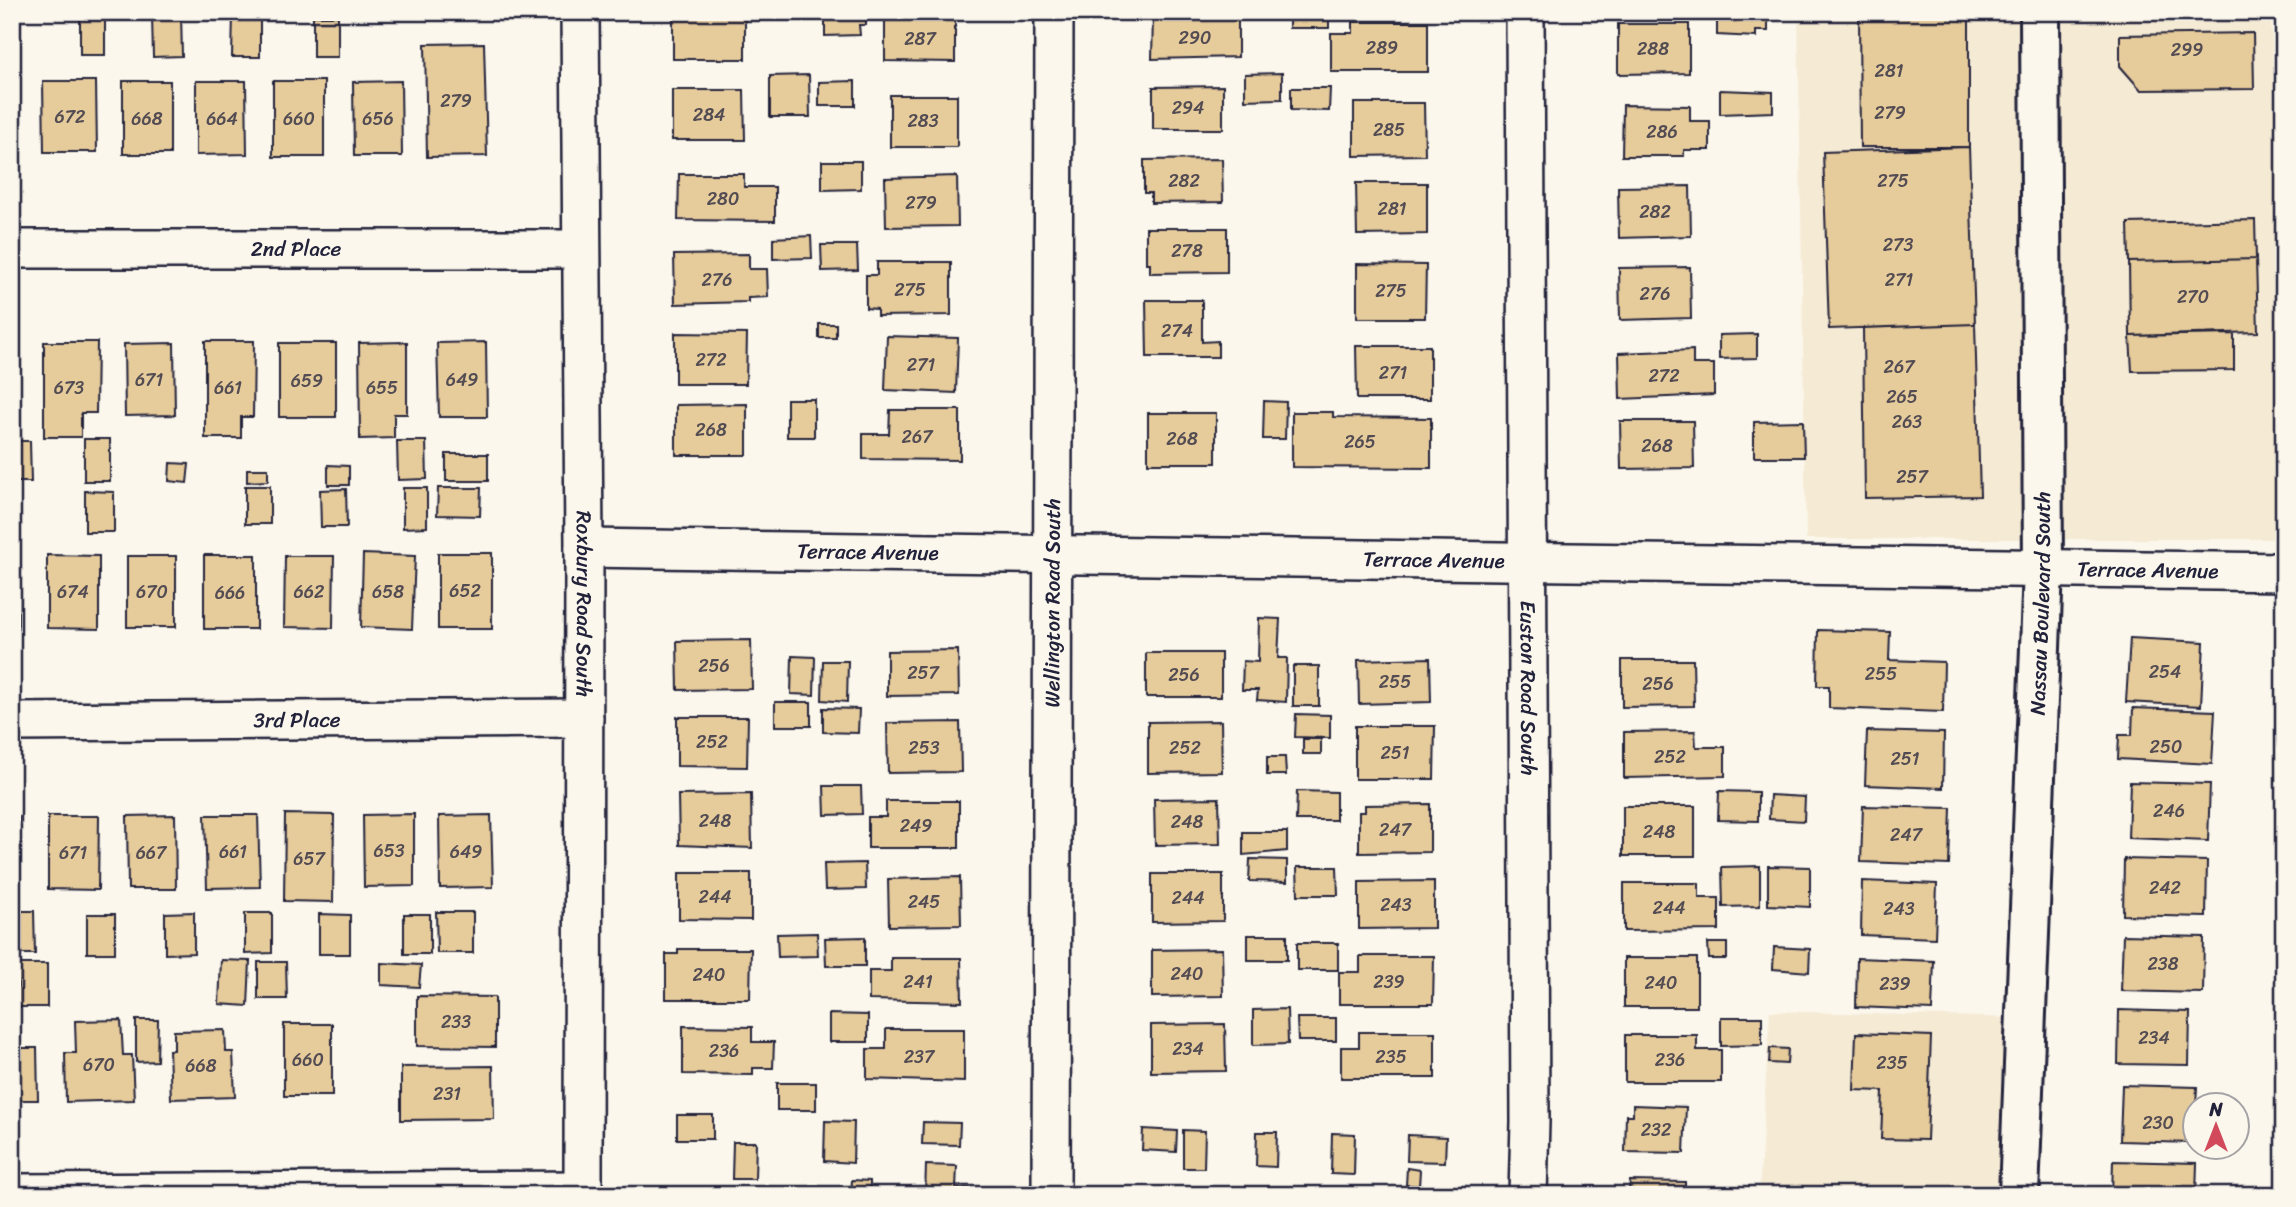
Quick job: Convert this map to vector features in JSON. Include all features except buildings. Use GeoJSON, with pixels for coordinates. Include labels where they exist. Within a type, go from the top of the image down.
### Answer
{"type":"FeatureCollection","features":[{"type":"Feature","properties":{"kind":"main road","name":"Nassau Boulevard South"},"geometry":{"type":"LineString","coordinates":[[2019,1195],[2043,569],[2040,12]]}},
{"type":"Feature","properties":{"kind":"street","name":"Roxbury Road South"},"geometry":{"type":"LineString","coordinates":[[580,12],[579,249],[584,548],[583,1192]]}},
{"type":"Feature","properties":{"kind":"street","name":"Wellington Road South"},"geometry":{"type":"LineString","coordinates":[[1051,1195],[1054,12]]}},
{"type":"Feature","properties":{"kind":"street","name":"Euston Road South"},"geometry":{"type":"LineString","coordinates":[[1525,12],[1530,1108],[1528,1195]]}},
{"type":"Feature","properties":{"kind":"street","name":"2nd Place"},"geometry":{"type":"LineString","coordinates":[[12,249],[579,249]]}},
{"type":"Feature","properties":{"kind":"street","name":"Terrace Avenue"},"geometry":{"type":"LineString","coordinates":[[584,548],[2284,572]]}},
{"type":"Feature","properties":{"kind":"street","name":"3rd Place"},"geometry":{"type":"LineString","coordinates":[[12,722],[584,718]]}},
{"type":"Feature","properties":{"kind":"street"},"geometry":{"type":"LineString","coordinates":[[12,1193],[583,1192]]}},
{"type":"Feature","properties":{"kind":"shaded area"},"geometry":{"type":"Polygon","coordinates":[[[1798,12],[2271,12],[2284,387],[2284,539],[1806,539],[1798,12]]]}},
{"type":"Feature","properties":{"kind":"shaded area"},"geometry":{"type":"Polygon","coordinates":[[[1770,1011],[2018,1018],[2012,1195],[1759,1195],[1770,1011]]]}}]}
